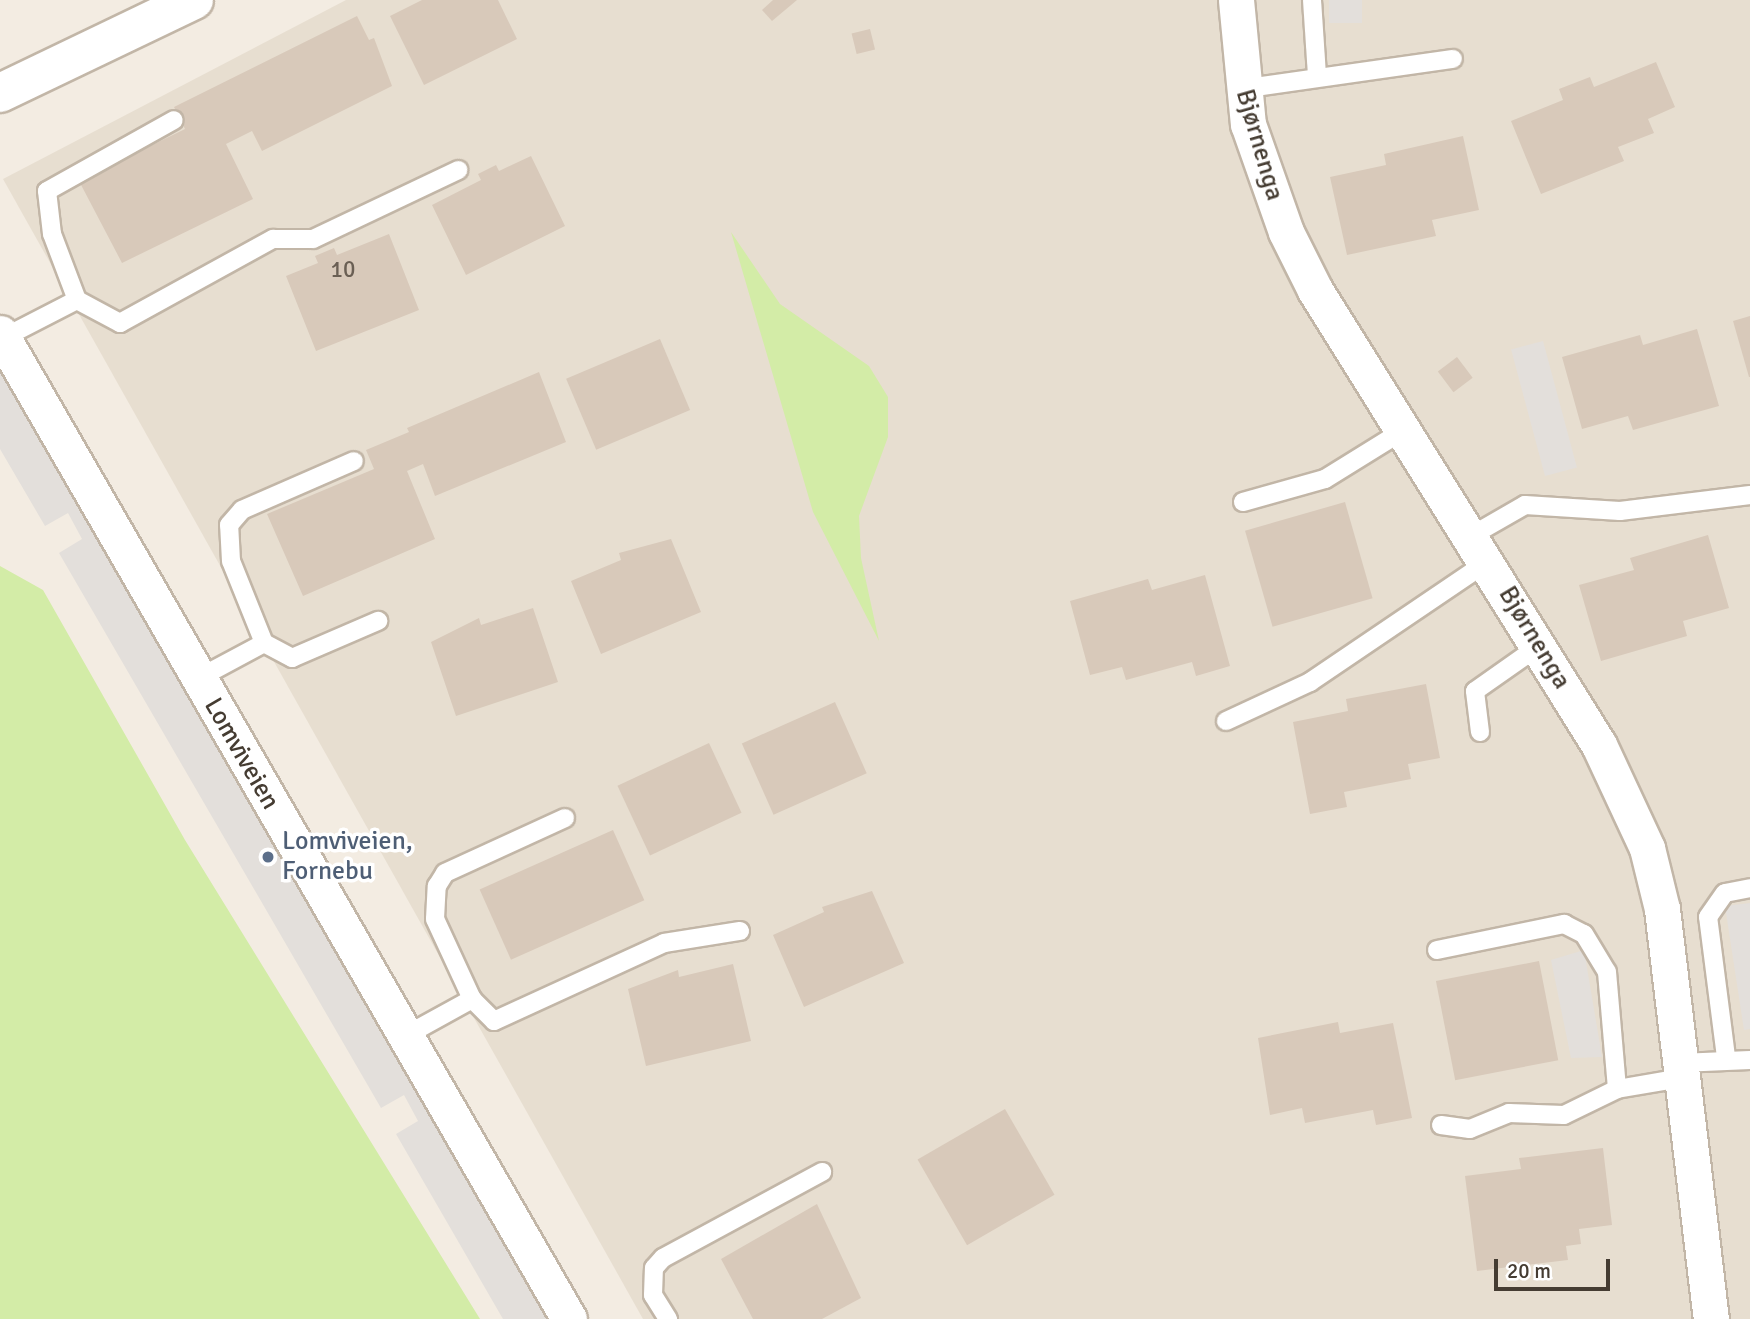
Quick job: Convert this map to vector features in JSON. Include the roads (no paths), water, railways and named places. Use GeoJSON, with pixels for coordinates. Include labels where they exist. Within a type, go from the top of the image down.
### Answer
{"type":"FeatureCollection","features":[{"type":"Feature","properties":{"kind":"street"},"geometry":{"type":"LineString","coordinates":[[0,93],[194,0]]}},
{"type":"Feature","properties":{"kind":"street","name":"Bjørnenga"},"geometry":{"type":"LineString","coordinates":[[1236,0],[1241,89],[1286,232],[1621,785],[1647,848],[1662,909],[1711,1319]]}},
{"type":"Feature","properties":{"kind":"street","name":"Lomviveien"},"geometry":{"type":"LineString","coordinates":[[1,335],[197,679],[569,1319]]}},
{"type":"Feature","properties":{"kind":"lane"},"geometry":{"type":"LineString","coordinates":[[1312,0],[1317,76]]}},
{"type":"Feature","properties":{"kind":"lane"},"geometry":{"type":"LineString","coordinates":[[1241,89],[1317,76],[1452,59]]}},
{"type":"Feature","properties":{"kind":"lane"},"geometry":{"type":"LineString","coordinates":[[174,120],[47,191],[52,234],[77,300],[120,323],[273,239],[313,239],[458,170]]}},
{"type":"Feature","properties":{"kind":"lane"},"geometry":{"type":"LineString","coordinates":[[1,335],[77,300]]}},
{"type":"Feature","properties":{"kind":"lane"},"geometry":{"type":"LineString","coordinates":[[1243,502],[1325,479],[1404,430]]}},
{"type":"Feature","properties":{"kind":"lane"},"geometry":{"type":"LineString","coordinates":[[354,461],[242,510],[229,525],[231,561],[264,643],[292,658],[378,621]]}},
{"type":"Feature","properties":{"kind":"lane"},"geometry":{"type":"LineString","coordinates":[[1226,721],[1310,682],[1479,549],[1525,505],[1620,511],[1750,495]]}},
{"type":"Feature","properties":{"kind":"lane"},"geometry":{"type":"LineString","coordinates":[[197,679],[264,643]]}},
{"type":"Feature","properties":{"kind":"lane"},"geometry":{"type":"LineString","coordinates":[[1480,732],[1475,691],[1539,646]]}},
{"type":"Feature","properties":{"kind":"lane"},"geometry":{"type":"LineString","coordinates":[[565,818],[444,873],[437,886],[435,919],[472,999],[494,1021],[664,943],[740,931]]}},
{"type":"Feature","properties":{"kind":"lane"},"geometry":{"type":"LineString","coordinates":[[1726,1056],[1708,917],[1725,892],[1750,888]]}},
{"type":"Feature","properties":{"kind":"lane"},"geometry":{"type":"LineString","coordinates":[[1437,950],[1564,924],[1584,934],[1607,972],[1617,1089]]}},
{"type":"Feature","properties":{"kind":"lane"},"geometry":{"type":"LineString","coordinates":[[405,1036],[472,999]]}},
{"type":"Feature","properties":{"kind":"lane"},"geometry":{"type":"LineString","coordinates":[[1441,1125],[1469,1129],[1509,1113],[1564,1115],[1617,1089],[1726,1056],[1750,1060]]}},
{"type":"Feature","properties":{"kind":"lane"},"geometry":{"type":"LineString","coordinates":[[667,1319],[653,1295],[654,1268],[663,1258],[822,1172]]}},
{"type":"Feature","properties":{"kind":"place","name":"Lomviveien, Fornebu"},"geometry":{"type":"Point","coordinates":[268,857]}}]}
